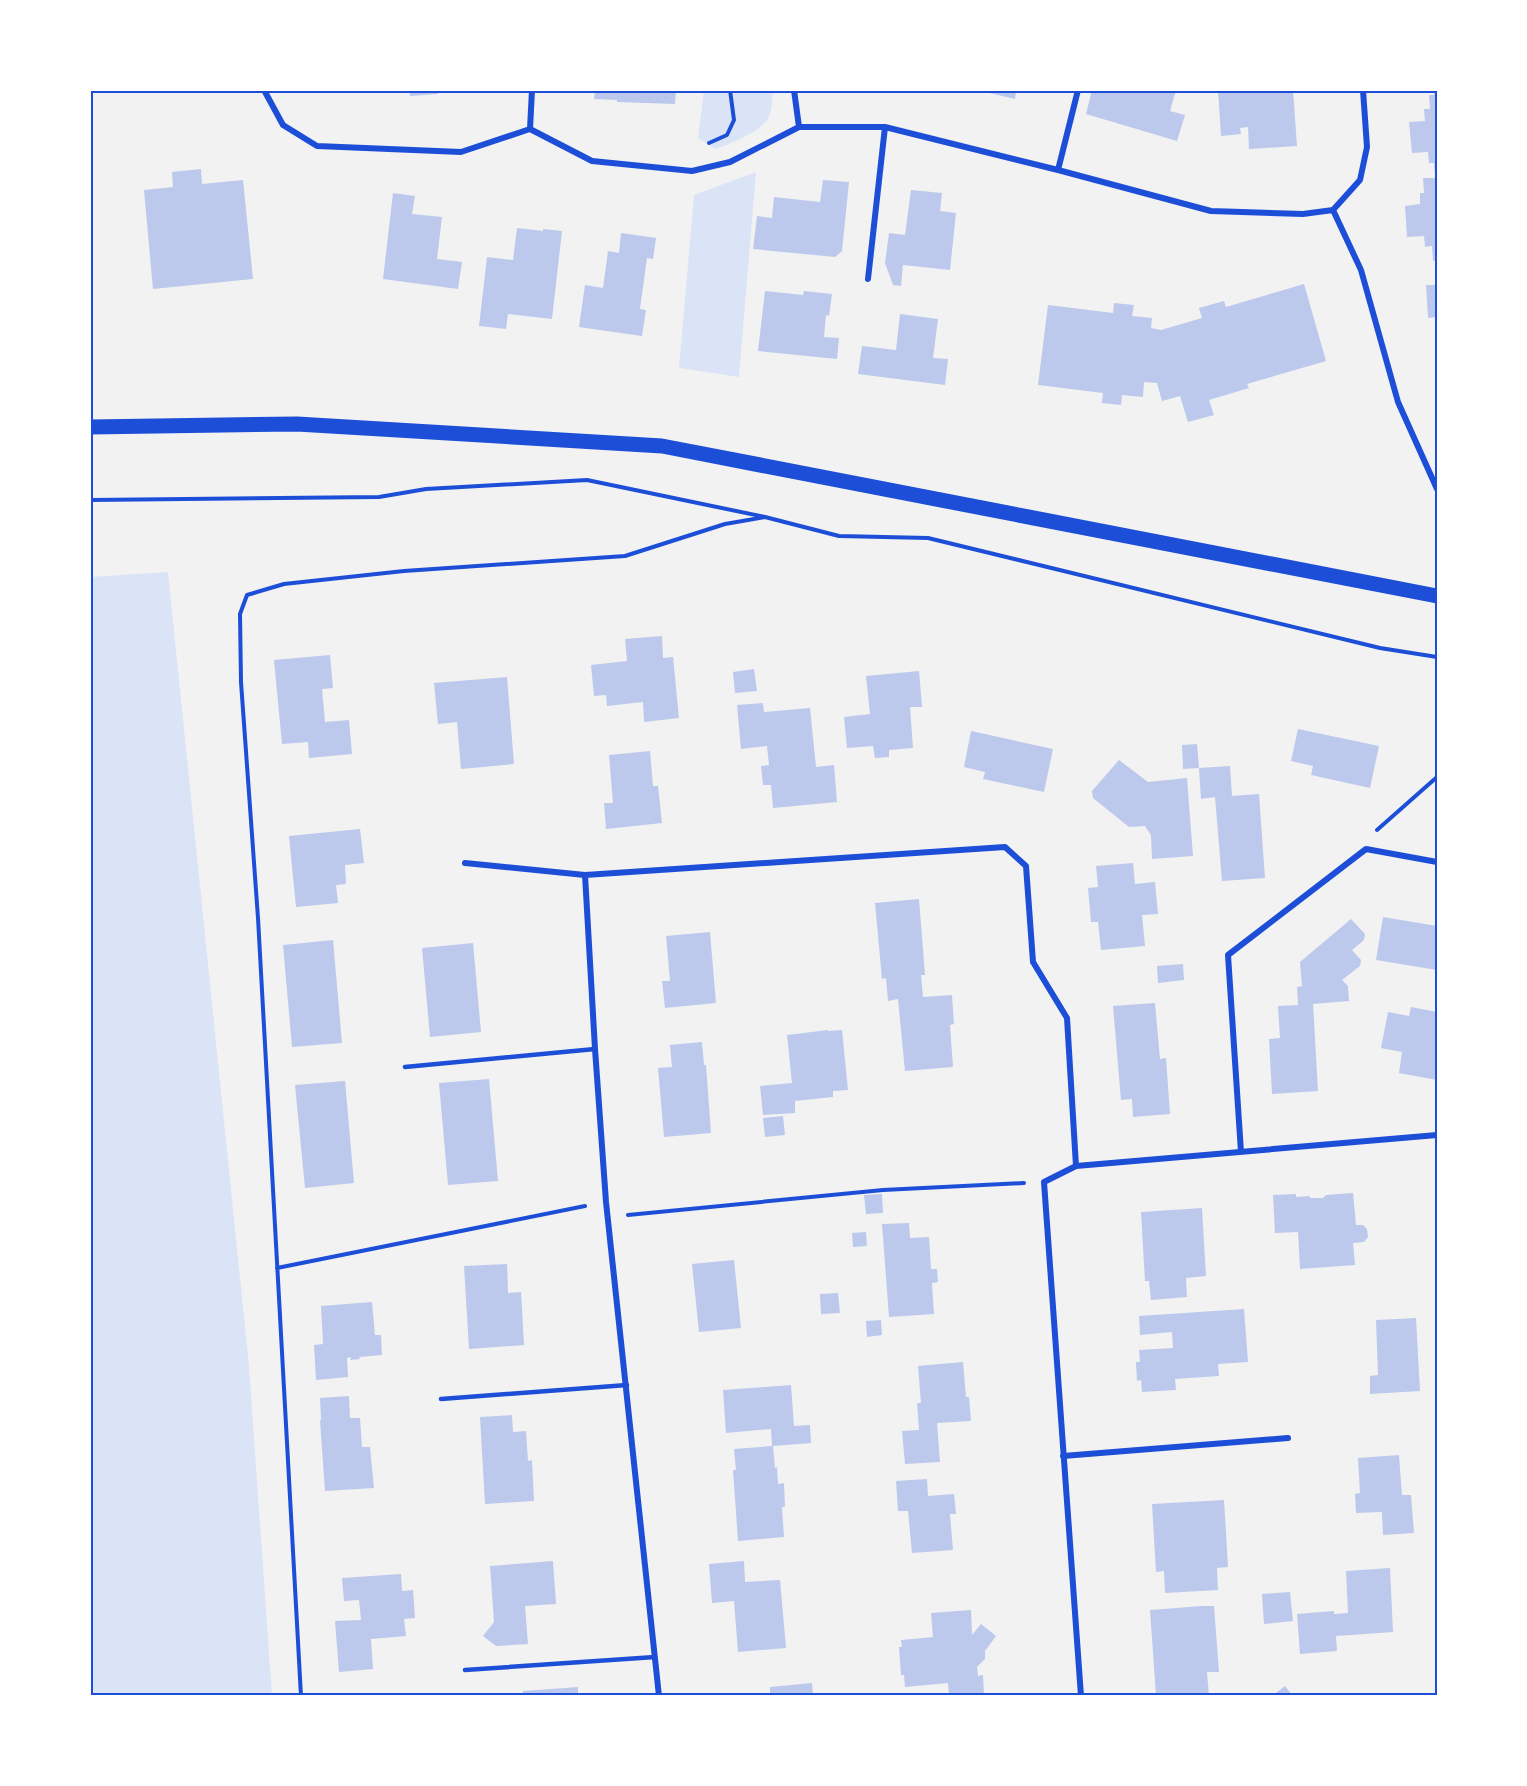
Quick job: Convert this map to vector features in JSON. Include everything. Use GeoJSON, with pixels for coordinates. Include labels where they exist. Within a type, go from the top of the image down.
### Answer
{"type":"FeatureCollection","features":[{"type":"Feature","properties":{"kind":"main road"},"geometry":{"type":"LineString","coordinates":[[90,426],[297,424],[662,446],[1437,596]]}},
{"type":"Feature","properties":{"kind":"street"},"geometry":{"type":"LineString","coordinates":[[264,90],[283,125],[317,146],[461,152],[530,129],[592,161],[693,171],[730,162],[799,127],[885,127],[1211,211],[1303,214],[1333,210],[1360,180],[1367,147],[1363,90]]}},
{"type":"Feature","properties":{"kind":"street"},"geometry":{"type":"LineString","coordinates":[[530,129],[532,90]]}},
{"type":"Feature","properties":{"kind":"street"},"geometry":{"type":"LineString","coordinates":[[794,90],[799,127]]}},
{"type":"Feature","properties":{"kind":"street"},"geometry":{"type":"LineString","coordinates":[[1058,170],[1078,90]]}},
{"type":"Feature","properties":{"kind":"street"},"geometry":{"type":"LineString","coordinates":[[868,279],[885,127]]}},
{"type":"Feature","properties":{"kind":"street"},"geometry":{"type":"LineString","coordinates":[[1333,210],[1361,270],[1398,402],[1437,489]]}},
{"type":"Feature","properties":{"kind":"street"},"geometry":{"type":"LineString","coordinates":[[465,862],[585,875],[1005,847],[1026,866],[1033,962],[1067,1018],[1076,1166]]}},
{"type":"Feature","properties":{"kind":"street"},"geometry":{"type":"LineString","coordinates":[[1241,1152],[1227,955],[1366,849],[1437,862]]}},
{"type":"Feature","properties":{"kind":"street"},"geometry":{"type":"LineString","coordinates":[[585,875],[606,1202],[659,1696]]}},
{"type":"Feature","properties":{"kind":"street"},"geometry":{"type":"LineString","coordinates":[[1081,1696],[1044,1182],[1076,1166],[1437,1135]]}},
{"type":"Feature","properties":{"kind":"street"},"geometry":{"type":"LineString","coordinates":[[1063,1456],[1288,1438]]}},
{"type":"Feature","properties":{"kind":"lane"},"geometry":{"type":"LineString","coordinates":[[405,1067],[595,1048]]}},
{"type":"Feature","properties":{"kind":"lane"},"geometry":{"type":"LineString","coordinates":[[441,1399],[627,1385]]}},
{"type":"Feature","properties":{"kind":"lane"},"geometry":{"type":"LineString","coordinates":[[465,1670],[655,1657]]}},
{"type":"Feature","properties":{"kind":"path"},"geometry":{"type":"LineString","coordinates":[[693,171],[697,148],[727,135],[734,120],[730,90]]}},
{"type":"Feature","properties":{"kind":"path"},"geometry":{"type":"LineString","coordinates":[[90,500],[379,497],[426,489],[587,480],[765,517],[839,536],[928,538],[1380,648],[1437,657]]}},
{"type":"Feature","properties":{"kind":"path"},"geometry":{"type":"LineString","coordinates":[[301,1696],[258,918],[241,682],[240,614],[247,595],[284,584],[404,571],[625,556],[725,524],[765,517]]}},
{"type":"Feature","properties":{"kind":"path"},"geometry":{"type":"LineString","coordinates":[[1366,849],[1372,834],[1437,777]]}},
{"type":"Feature","properties":{"kind":"path"},"geometry":{"type":"LineString","coordinates":[[609,1217],[884,1190],[1044,1182]]}},
{"type":"Feature","properties":{"kind":"path"},"geometry":{"type":"LineString","coordinates":[[277,1268],[606,1202]]}},
{"type":"Feature","properties":{"kind":"shaded area"},"geometry":{"type":"Polygon","coordinates":[[[704,90],[773,90],[770,114],[762,126],[755,131],[716,149],[698,138],[704,90]]]}},
{"type":"Feature","properties":{"kind":"shaded area"},"geometry":{"type":"Polygon","coordinates":[[[756,172],[739,377],[679,368],[694,195],[756,172]]]}},
{"type":"Feature","properties":{"kind":"shaded area"},"geometry":{"type":"Polygon","coordinates":[[[168,572],[249,1366],[272,1696],[90,1696],[90,577],[168,572]]]}},
{"type":"Feature","properties":{"kind":"building"},"geometry":{"type":"Polygon","coordinates":[[[409,90],[438,90],[438,94],[410,96],[409,90]]]}},
{"type":"Feature","properties":{"kind":"building"},"geometry":{"type":"Polygon","coordinates":[[[595,90],[676,90],[675,104],[594,99],[595,90]]]}},
{"type":"Feature","properties":{"kind":"building"},"geometry":{"type":"Polygon","coordinates":[[[1016,90],[1015,99],[981,91],[1016,90]]]}},
{"type":"Feature","properties":{"kind":"building"},"geometry":{"type":"Polygon","coordinates":[[[1092,90],[1176,90],[1170,111],[1185,115],[1177,141],[1086,114],[1092,90]]]}},
{"type":"Feature","properties":{"kind":"building"},"geometry":{"type":"Polygon","coordinates":[[[1218,90],[1293,90],[1297,146],[1249,149],[1248,127],[1240,128],[1241,134],[1221,136],[1218,90]]]}},
{"type":"Feature","properties":{"kind":"building"},"geometry":{"type":"Polygon","coordinates":[[[1434,90],[1437,90],[1437,260],[1433,261],[1432,246],[1425,247],[1424,236],[1407,237],[1405,206],[1420,204],[1420,193],[1424,193],[1423,178],[1435,178],[1434,163],[1429,163],[1428,152],[1412,153],[1409,122],[1425,121],[1424,109],[1430,109],[1429,95],[1434,95],[1434,90]]]}},
{"type":"Feature","properties":{"kind":"building"},"geometry":{"type":"Polygon","coordinates":[[[201,169],[202,184],[243,180],[253,279],[153,289],[144,190],[173,187],[172,172],[201,169]]]}},
{"type":"Feature","properties":{"kind":"building"},"geometry":{"type":"Polygon","coordinates":[[[823,180],[849,182],[842,251],[835,257],[753,249],[757,216],[772,218],[774,197],[820,202],[823,180]]]}},
{"type":"Feature","properties":{"kind":"building"},"geometry":{"type":"Polygon","coordinates":[[[911,190],[942,193],[940,211],[956,213],[950,270],[903,265],[901,286],[893,285],[885,263],[889,233],[905,235],[911,190]]]}},
{"type":"Feature","properties":{"kind":"building"},"geometry":{"type":"Polygon","coordinates":[[[393,193],[415,196],[412,214],[442,217],[437,259],[462,262],[458,289],[383,279],[393,193]]]}},
{"type":"Feature","properties":{"kind":"building"},"geometry":{"type":"Polygon","coordinates":[[[517,228],[562,231],[552,319],[508,314],[506,329],[479,326],[487,257],[513,260],[517,228]]]}},
{"type":"Feature","properties":{"kind":"building"},"geometry":{"type":"Polygon","coordinates":[[[621,233],[656,238],[653,259],[647,258],[640,309],[646,310],[642,336],[579,327],[585,285],[603,288],[608,251],[619,253],[621,233]]]}},
{"type":"Feature","properties":{"kind":"building"},"geometry":{"type":"Polygon","coordinates":[[[1304,284],[1326,361],[1247,384],[1249,388],[1209,400],[1214,415],[1188,422],[1180,396],[1162,401],[1157,383],[1144,382],[1143,397],[1122,395],[1121,405],[1102,403],[1103,393],[1038,385],[1048,305],[1113,313],[1114,303],[1134,305],[1132,316],[1152,318],[1151,328],[1161,330],[1202,318],[1199,308],[1224,301],[1226,307],[1304,284]]]}},
{"type":"Feature","properties":{"kind":"building"},"geometry":{"type":"Polygon","coordinates":[[[1426,285],[1437,285],[1437,317],[1428,318],[1426,285]]]}},
{"type":"Feature","properties":{"kind":"building"},"geometry":{"type":"Polygon","coordinates":[[[765,291],[803,295],[804,291],[832,294],[829,316],[826,315],[824,337],[839,338],[837,359],[758,351],[765,291]]]}},
{"type":"Feature","properties":{"kind":"building"},"geometry":{"type":"Polygon","coordinates":[[[900,314],[938,319],[933,358],[948,359],[945,385],[858,374],[862,346],[896,350],[900,314]]]}},
{"type":"Feature","properties":{"kind":"building"},"geometry":{"type":"Polygon","coordinates":[[[662,636],[663,658],[673,657],[679,718],[644,722],[643,702],[607,706],[606,695],[594,696],[591,665],[627,661],[625,639],[662,636]]]}},
{"type":"Feature","properties":{"kind":"building"},"geometry":{"type":"Polygon","coordinates":[[[330,655],[333,688],[322,689],[325,722],[349,720],[352,754],[309,758],[308,742],[282,744],[274,660],[330,655]]]}},
{"type":"Feature","properties":{"kind":"building"},"geometry":{"type":"Polygon","coordinates":[[[754,669],[757,691],[735,693],[733,672],[754,669]]]}},
{"type":"Feature","properties":{"kind":"building"},"geometry":{"type":"Polygon","coordinates":[[[919,671],[922,707],[910,707],[913,748],[889,750],[889,757],[875,758],[873,746],[847,748],[844,717],[870,714],[866,676],[919,671]]]}},
{"type":"Feature","properties":{"kind":"building"},"geometry":{"type":"Polygon","coordinates":[[[507,677],[514,764],[461,769],[457,722],[438,724],[434,683],[507,677]]]}},
{"type":"Feature","properties":{"kind":"building"},"geometry":{"type":"Polygon","coordinates":[[[763,703],[764,712],[810,708],[816,767],[834,765],[837,802],[773,808],[771,785],[763,785],[761,766],[769,765],[767,746],[741,749],[737,705],[763,703]]]}},
{"type":"Feature","properties":{"kind":"building"},"geometry":{"type":"Polygon","coordinates":[[[1298,729],[1379,746],[1370,788],[1311,775],[1313,766],[1291,761],[1298,729]]]}},
{"type":"Feature","properties":{"kind":"building"},"geometry":{"type":"Polygon","coordinates":[[[971,731],[1053,749],[1044,792],[983,779],[985,772],[964,767],[971,731]]]}},
{"type":"Feature","properties":{"kind":"building"},"geometry":{"type":"Polygon","coordinates":[[[1197,744],[1199,768],[1183,769],[1182,745],[1197,744]]]}},
{"type":"Feature","properties":{"kind":"building"},"geometry":{"type":"Polygon","coordinates":[[[650,751],[653,786],[658,786],[662,823],[606,829],[604,803],[613,803],[609,755],[650,751]]]}},
{"type":"Feature","properties":{"kind":"building"},"geometry":{"type":"Polygon","coordinates":[[[1119,760],[1148,782],[1187,778],[1193,856],[1152,859],[1151,835],[1145,826],[1129,827],[1093,798],[1092,791],[1119,760]]]}},
{"type":"Feature","properties":{"kind":"building"},"geometry":{"type":"Polygon","coordinates":[[[1230,766],[1232,796],[1259,794],[1265,878],[1222,881],[1215,797],[1201,799],[1199,768],[1230,766]]]}},
{"type":"Feature","properties":{"kind":"building"},"geometry":{"type":"Polygon","coordinates":[[[360,829],[364,863],[345,865],[346,884],[336,885],[338,903],[296,907],[289,836],[360,829]]]}},
{"type":"Feature","properties":{"kind":"building"},"geometry":{"type":"Polygon","coordinates":[[[1133,863],[1135,884],[1155,882],[1158,914],[1142,915],[1145,946],[1101,950],[1098,922],[1091,922],[1088,888],[1098,887],[1096,866],[1133,863]]]}},
{"type":"Feature","properties":{"kind":"building"},"geometry":{"type":"Polygon","coordinates":[[[919,899],[925,975],[921,975],[923,997],[952,995],[954,1024],[950,1025],[953,1067],[905,1071],[898,999],[888,1001],[886,978],[882,979],[875,903],[919,899]]]}},
{"type":"Feature","properties":{"kind":"building"},"geometry":{"type":"Polygon","coordinates":[[[1383,917],[1437,926],[1437,970],[1376,960],[1383,917]]]}},
{"type":"Feature","properties":{"kind":"building"},"geometry":{"type":"Polygon","coordinates":[[[1351,919],[1365,934],[1364,940],[1352,950],[1361,960],[1360,966],[1342,980],[1348,986],[1349,1001],[1313,1004],[1318,1091],[1272,1094],[1269,1039],[1280,1038],[1278,1006],[1298,1005],[1297,987],[1302,986],[1300,962],[1351,919]]]}},
{"type":"Feature","properties":{"kind":"building"},"geometry":{"type":"Polygon","coordinates":[[[710,932],[716,1003],[665,1008],[662,981],[670,981],[666,936],[710,932]]]}},
{"type":"Feature","properties":{"kind":"building"},"geometry":{"type":"Polygon","coordinates":[[[333,940],[342,1043],[292,1047],[283,945],[333,940]]]}},
{"type":"Feature","properties":{"kind":"building"},"geometry":{"type":"Polygon","coordinates":[[[473,943],[481,1032],[430,1037],[422,948],[473,943]]]}},
{"type":"Feature","properties":{"kind":"building"},"geometry":{"type":"Polygon","coordinates":[[[1183,964],[1184,980],[1158,983],[1157,966],[1183,964]]]}},
{"type":"Feature","properties":{"kind":"building"},"geometry":{"type":"Polygon","coordinates":[[[1155,1003],[1160,1059],[1166,1058],[1170,1114],[1133,1117],[1132,1099],[1121,1100],[1113,1006],[1155,1003]]]}},
{"type":"Feature","properties":{"kind":"building"},"geometry":{"type":"Polygon","coordinates":[[[1411,1007],[1437,1012],[1437,1080],[1399,1073],[1402,1052],[1381,1048],[1388,1012],[1409,1016],[1411,1007]]]}},
{"type":"Feature","properties":{"kind":"building"},"geometry":{"type":"Polygon","coordinates":[[[842,1030],[848,1090],[833,1091],[833,1097],[795,1101],[795,1113],[763,1115],[760,1086],[792,1083],[787,1035],[842,1030]]]}},
{"type":"Feature","properties":{"kind":"building"},"geometry":{"type":"Polygon","coordinates":[[[702,1042],[711,1133],[664,1137],[658,1068],[672,1067],[670,1045],[702,1042]]]}},
{"type":"Feature","properties":{"kind":"building"},"geometry":{"type":"Polygon","coordinates":[[[489,1079],[498,1181],[448,1185],[439,1083],[489,1079]]]}},
{"type":"Feature","properties":{"kind":"building"},"geometry":{"type":"Polygon","coordinates":[[[345,1081],[354,1183],[305,1188],[295,1085],[345,1081]]]}},
{"type":"Feature","properties":{"kind":"building"},"geometry":{"type":"Polygon","coordinates":[[[783,1116],[785,1135],[765,1137],[763,1118],[783,1116]]]}},
{"type":"Feature","properties":{"kind":"building"},"geometry":{"type":"Polygon","coordinates":[[[1353,1193],[1356,1225],[1363,1225],[1367,1229],[1368,1237],[1364,1242],[1353,1243],[1355,1265],[1300,1269],[1298,1232],[1275,1233],[1273,1195],[1296,1194],[1296,1197],[1323,1198],[1326,1195],[1353,1193]]]}},
{"type":"Feature","properties":{"kind":"building"},"geometry":{"type":"Polygon","coordinates":[[[882,1194],[883,1213],[866,1214],[864,1195],[882,1194]]]}},
{"type":"Feature","properties":{"kind":"building"},"geometry":{"type":"Polygon","coordinates":[[[1202,1208],[1206,1276],[1186,1278],[1187,1297],[1151,1300],[1149,1281],[1145,1281],[1141,1212],[1202,1208]]]}},
{"type":"Feature","properties":{"kind":"building"},"geometry":{"type":"Polygon","coordinates":[[[909,1223],[910,1238],[929,1237],[931,1269],[937,1269],[938,1282],[932,1283],[934,1314],[889,1317],[882,1224],[909,1223]]]}},
{"type":"Feature","properties":{"kind":"building"},"geometry":{"type":"Polygon","coordinates":[[[866,1232],[867,1246],[853,1247],[852,1233],[866,1232]]]}},
{"type":"Feature","properties":{"kind":"building"},"geometry":{"type":"Polygon","coordinates":[[[734,1260],[741,1328],[699,1332],[692,1264],[734,1260]]]}},
{"type":"Feature","properties":{"kind":"building"},"geometry":{"type":"Polygon","coordinates":[[[507,1264],[508,1293],[521,1292],[524,1345],[469,1349],[464,1266],[507,1264]]]}},
{"type":"Feature","properties":{"kind":"building"},"geometry":{"type":"Polygon","coordinates":[[[838,1293],[840,1313],[821,1314],[820,1294],[838,1293]]]}},
{"type":"Feature","properties":{"kind":"building"},"geometry":{"type":"Polygon","coordinates":[[[372,1302],[375,1335],[381,1335],[382,1355],[350,1360],[351,1357],[347,1358],[348,1377],[316,1380],[314,1345],[323,1344],[321,1306],[372,1302]]]}},
{"type":"Feature","properties":{"kind":"building"},"geometry":{"type":"Polygon","coordinates":[[[1244,1309],[1248,1362],[1218,1364],[1219,1376],[1175,1379],[1176,1390],[1142,1392],[1141,1380],[1137,1381],[1136,1362],[1140,1362],[1139,1350],[1173,1348],[1172,1332],[1140,1335],[1139,1316],[1244,1309]]]}},
{"type":"Feature","properties":{"kind":"building"},"geometry":{"type":"Polygon","coordinates":[[[1416,1318],[1420,1391],[1370,1394],[1370,1376],[1378,1375],[1376,1320],[1416,1318]]]}},
{"type":"Feature","properties":{"kind":"building"},"geometry":{"type":"Polygon","coordinates":[[[881,1320],[882,1335],[867,1337],[866,1321],[881,1320]]]}},
{"type":"Feature","properties":{"kind":"building"},"geometry":{"type":"Polygon","coordinates":[[[963,1362],[971,1421],[937,1423],[940,1462],[905,1464],[902,1431],[919,1430],[917,1403],[921,1403],[918,1366],[963,1362]]]}},
{"type":"Feature","properties":{"kind":"building"},"geometry":{"type":"Polygon","coordinates":[[[791,1385],[794,1426],[810,1425],[811,1443],[773,1446],[778,1484],[784,1483],[785,1507],[782,1507],[784,1537],[738,1541],[733,1470],[736,1470],[734,1449],[772,1446],[771,1429],[726,1433],[723,1390],[791,1385]]]}},
{"type":"Feature","properties":{"kind":"building"},"geometry":{"type":"Polygon","coordinates":[[[349,1396],[350,1418],[360,1418],[362,1447],[370,1447],[374,1488],[325,1491],[320,1398],[349,1396]]]}},
{"type":"Feature","properties":{"kind":"building"},"geometry":{"type":"Polygon","coordinates":[[[512,1415],[513,1432],[526,1431],[528,1461],[532,1460],[534,1501],[485,1504],[480,1417],[512,1415]]]}},
{"type":"Feature","properties":{"kind":"building"},"geometry":{"type":"Polygon","coordinates":[[[1399,1455],[1402,1495],[1411,1495],[1414,1533],[1383,1535],[1382,1512],[1356,1513],[1355,1494],[1360,1493],[1358,1458],[1399,1455]]]}},
{"type":"Feature","properties":{"kind":"building"},"geometry":{"type":"Polygon","coordinates":[[[927,1479],[928,1496],[954,1494],[956,1514],[950,1514],[953,1550],[912,1553],[908,1511],[898,1511],[896,1481],[927,1479]]]}},
{"type":"Feature","properties":{"kind":"building"},"geometry":{"type":"Polygon","coordinates":[[[1224,1500],[1228,1567],[1217,1568],[1218,1590],[1165,1593],[1164,1571],[1156,1572],[1152,1504],[1224,1500]]]}},
{"type":"Feature","properties":{"kind":"building"},"geometry":{"type":"Polygon","coordinates":[[[553,1561],[556,1604],[525,1606],[528,1644],[496,1646],[483,1636],[494,1622],[490,1566],[553,1561]]]}},
{"type":"Feature","properties":{"kind":"building"},"geometry":{"type":"Polygon","coordinates":[[[744,1561],[745,1582],[780,1580],[786,1648],[738,1652],[734,1601],[712,1603],[709,1564],[744,1561]]]}},
{"type":"Feature","properties":{"kind":"building"},"geometry":{"type":"Polygon","coordinates":[[[1390,1568],[1393,1632],[1336,1636],[1337,1651],[1300,1654],[1297,1614],[1334,1611],[1334,1614],[1348,1613],[1346,1571],[1390,1568]]]}},
{"type":"Feature","properties":{"kind":"building"},"geometry":{"type":"Polygon","coordinates":[[[401,1574],[402,1591],[413,1590],[415,1618],[404,1619],[406,1636],[371,1639],[373,1669],[339,1672],[335,1621],[361,1620],[359,1600],[344,1601],[342,1578],[401,1574]]]}},
{"type":"Feature","properties":{"kind":"building"},"geometry":{"type":"Polygon","coordinates":[[[1290,1592],[1293,1621],[1264,1624],[1262,1594],[1290,1592]]]}},
{"type":"Feature","properties":{"kind":"building"},"geometry":{"type":"Polygon","coordinates":[[[1214,1606],[1219,1672],[1207,1672],[1209,1696],[1156,1696],[1150,1610],[1214,1606]]]}},
{"type":"Feature","properties":{"kind":"building"},"geometry":{"type":"Polygon","coordinates":[[[971,1610],[972,1635],[981,1624],[996,1636],[985,1651],[985,1659],[977,1667],[978,1676],[983,1675],[984,1696],[949,1696],[948,1683],[905,1687],[904,1675],[901,1675],[899,1647],[902,1647],[901,1640],[933,1637],[931,1613],[971,1610]]]}},
{"type":"Feature","properties":{"kind":"building"},"geometry":{"type":"Polygon","coordinates":[[[812,1683],[813,1696],[770,1696],[770,1687],[812,1683]]]}},
{"type":"Feature","properties":{"kind":"building"},"geometry":{"type":"Polygon","coordinates":[[[1285,1686],[1293,1696],[1272,1696],[1285,1686]]]}},
{"type":"Feature","properties":{"kind":"building"},"geometry":{"type":"Polygon","coordinates":[[[578,1687],[578,1696],[523,1696],[523,1691],[578,1687]]]}}]}
